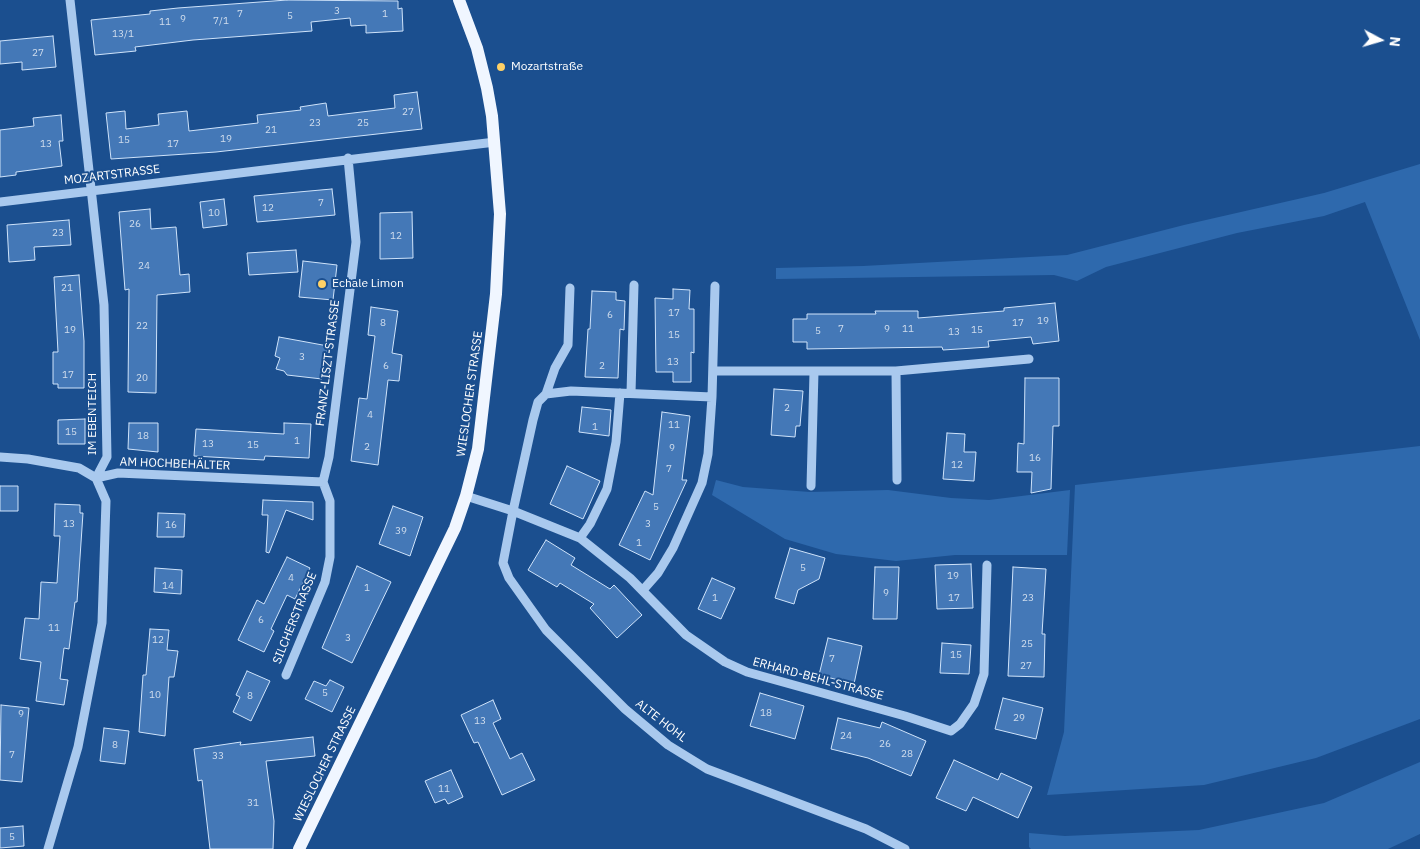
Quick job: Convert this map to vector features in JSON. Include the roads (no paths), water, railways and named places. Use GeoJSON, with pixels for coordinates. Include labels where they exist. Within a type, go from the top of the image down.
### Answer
{"type":"FeatureCollection","features":[{"type":"Feature","properties":{"kind":"main road","name":"WIESLOCHER STRASSE"},"geometry":{"type":"LineString","coordinates":[[299,849],[455,528],[466,496],[478,449],[496,294],[500,214],[495,142],[487,88],[477,48],[459,0]]}},
{"type":"Feature","properties":{"kind":"street","name":"IM EBENTEICH"},"geometry":{"type":"LineString","coordinates":[[70,0],[104,305],[107,457],[96,478]]}},
{"type":"Feature","properties":{"kind":"street","name":"MOZARTSTRASSE"},"geometry":{"type":"LineString","coordinates":[[0,202],[348,158],[495,142]]}},
{"type":"Feature","properties":{"kind":"street","name":"FRANZ-LISZT-STRASSE"},"geometry":{"type":"LineString","coordinates":[[323,482],[330,457],[356,242],[348,158]]}},
{"type":"Feature","properties":{"kind":"street"},"geometry":{"type":"LineString","coordinates":[[631,393],[634,285]]}},
{"type":"Feature","properties":{"kind":"street"},"geometry":{"type":"LineString","coordinates":[[643,590],[658,573],[674,548],[702,483],[708,454],[714,371],[715,286]]}},
{"type":"Feature","properties":{"kind":"street","name":"ALTE HOHL"},"geometry":{"type":"LineString","coordinates":[[570,288],[568,345],[555,368],[546,394],[538,402],[513,511],[504,563],[509,578],[546,630],[625,709],[668,745],[707,769],[866,829],[905,849]]}},
{"type":"Feature","properties":{"kind":"street"},"geometry":{"type":"LineString","coordinates":[[714,371],[896,371],[1029,359]]}},
{"type":"Feature","properties":{"kind":"street"},"geometry":{"type":"LineString","coordinates":[[896,371],[896,480]]}},
{"type":"Feature","properties":{"kind":"street"},"geometry":{"type":"LineString","coordinates":[[811,486],[814,372]]}},
{"type":"Feature","properties":{"kind":"street"},"geometry":{"type":"LineString","coordinates":[[546,394],[562,391],[620,392],[712,397]]}},
{"type":"Feature","properties":{"kind":"street"},"geometry":{"type":"LineString","coordinates":[[580,538],[590,524],[607,489],[616,442],[620,392]]}},
{"type":"Feature","properties":{"kind":"street"},"geometry":{"type":"LineString","coordinates":[[0,457],[28,459],[79,468],[96,478],[106,501],[102,622],[78,747],[48,849]]}},
{"type":"Feature","properties":{"kind":"street","name":"AM HOCHBEHÄLTER"},"geometry":{"type":"LineString","coordinates":[[96,478],[118,473],[323,482]]}},
{"type":"Feature","properties":{"kind":"street","name":"SILCHERSTRASSE"},"geometry":{"type":"LineString","coordinates":[[286,676],[325,582],[330,556],[330,501],[323,482]]}},
{"type":"Feature","properties":{"kind":"street","name":"ERHARD-BEHL-STRASSE"},"geometry":{"type":"LineString","coordinates":[[466,496],[513,511],[580,538],[610,560],[643,590],[686,635],[725,662],[747,672],[906,716],[951,731],[960,724],[974,704],[984,674],[987,565]]}},
{"type":"Feature","properties":{"kind":"place","name":"Mozartstraße"},"geometry":{"type":"Point","coordinates":[501,67]}},
{"type":"Feature","properties":{"kind":"place","name":"Echale Limon"},"geometry":{"type":"Point","coordinates":[322,284]}}]}
